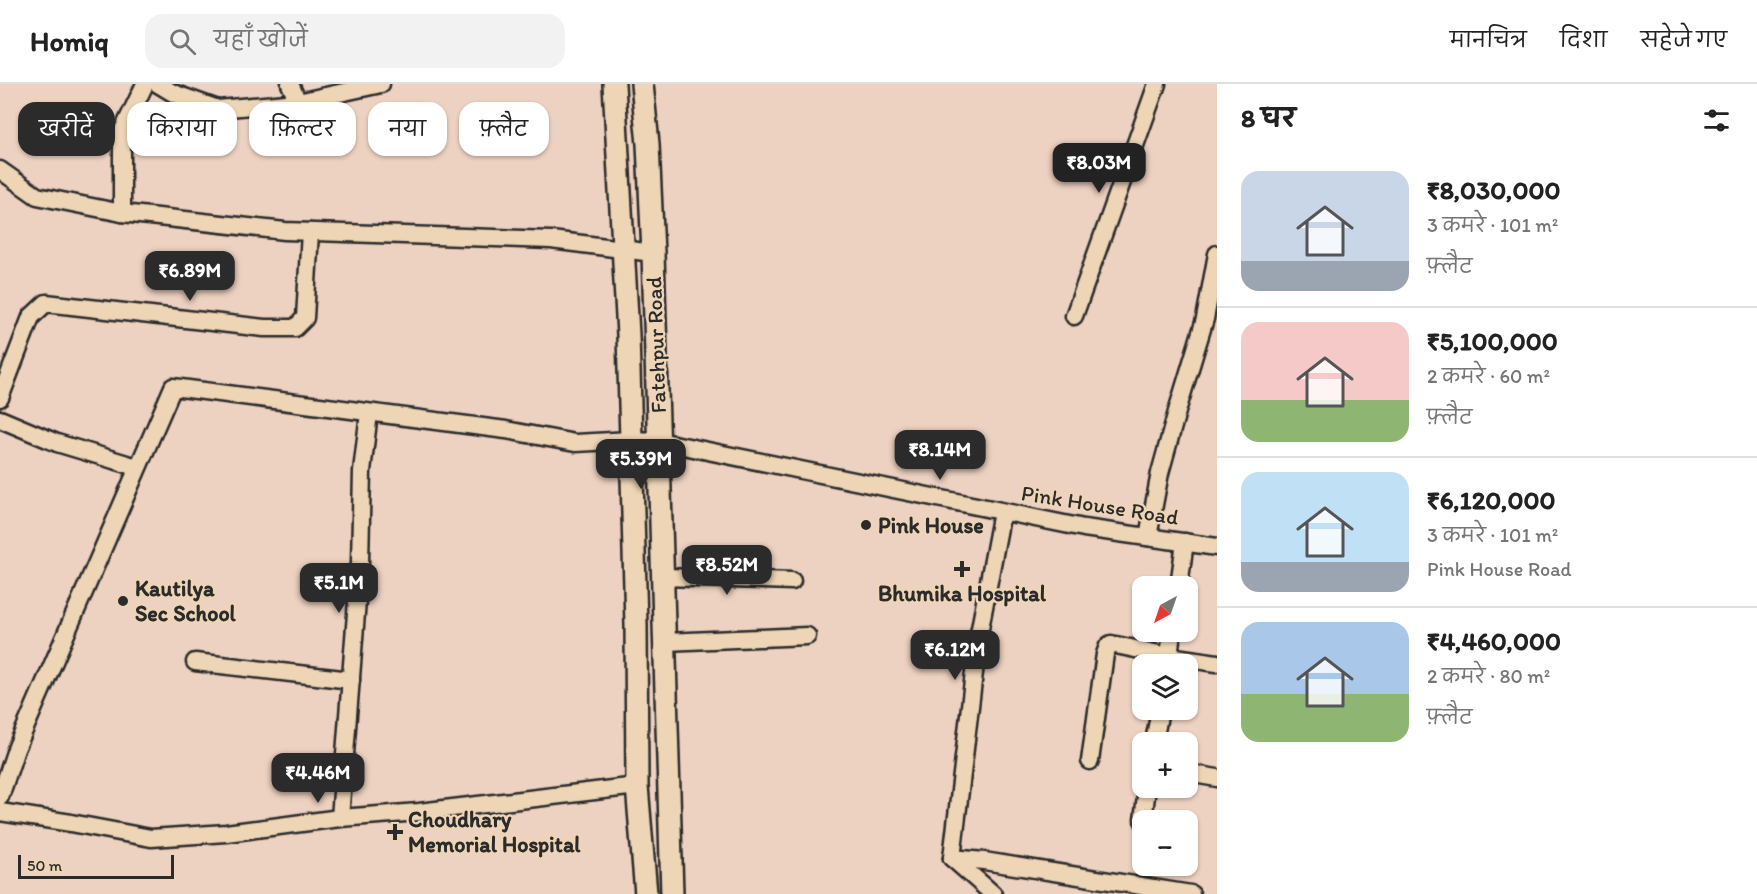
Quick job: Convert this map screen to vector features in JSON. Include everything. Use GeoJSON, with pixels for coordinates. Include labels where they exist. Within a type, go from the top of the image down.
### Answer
{"type":"FeatureCollection","features":[{"type":"Feature","properties":{"kind":"street"},"geometry":{"type":"LineString","coordinates":[[122,213],[122,132],[145,84]]}},
{"type":"Feature","properties":{"kind":"street"},"geometry":{"type":"LineString","coordinates":[[158,84],[173,93],[218,109],[249,106]]}},
{"type":"Feature","properties":{"kind":"street"},"geometry":{"type":"LineString","coordinates":[[290,84],[298,102],[381,84]]}},
{"type":"Feature","properties":{"kind":"street"},"geometry":{"type":"LineString","coordinates":[[615,84],[628,335],[636,625],[637,786],[646,894]]}},
{"type":"Feature","properties":{"kind":"street","name":"Fatehpur Road"},"geometry":{"type":"LineString","coordinates":[[642,84],[648,144],[672,894]]}},
{"type":"Feature","properties":{"kind":"street"},"geometry":{"type":"LineString","coordinates":[[1074,316],[1157,84]]}},
{"type":"Feature","properties":{"kind":"street"},"geometry":{"type":"LineString","coordinates":[[0,170],[37,196],[122,213],[285,231],[551,240],[652,253]]}},
{"type":"Feature","properties":{"kind":"street"},"geometry":{"type":"LineString","coordinates":[[0,398],[31,317],[46,303],[264,328],[294,328],[305,318],[310,232]]}},
{"type":"Feature","properties":{"kind":"street"},"geometry":{"type":"LineString","coordinates":[[1148,537],[1160,473],[1178,408],[1211,321],[1217,254]]}},
{"type":"Feature","properties":{"kind":"street","name":"Pink House Road"},"geometry":{"type":"LineString","coordinates":[[137,467],[173,387],[506,430],[575,443],[659,441],[1084,528],[1217,547]]}},
{"type":"Feature","properties":{"kind":"street"},"geometry":{"type":"LineString","coordinates":[[340,818],[360,562],[362,471],[369,413]]}},
{"type":"Feature","properties":{"kind":"street"},"geometry":{"type":"LineString","coordinates":[[0,419],[57,443],[137,467],[16,749],[0,797]]}},
{"type":"Feature","properties":{"kind":"street"},"geometry":{"type":"LineString","coordinates":[[952,858],[978,639],[1002,512]]}},
{"type":"Feature","properties":{"kind":"street"},"geometry":{"type":"LineString","coordinates":[[1180,576],[1185,542]]}},
{"type":"Feature","properties":{"kind":"street"},"geometry":{"type":"LineString","coordinates":[[663,577],[792,581]]}},
{"type":"Feature","properties":{"kind":"street"},"geometry":{"type":"LineString","coordinates":[[665,642],[807,636]]}},
{"type":"Feature","properties":{"kind":"street"},"geometry":{"type":"LineString","coordinates":[[1090,761],[1108,646],[1111,644],[1147,654]]}},
{"type":"Feature","properties":{"kind":"street"},"geometry":{"type":"LineString","coordinates":[[195,662],[351,680]]}},
{"type":"Feature","properties":{"kind":"street"},"geometry":{"type":"LineString","coordinates":[[1198,662],[1217,663]]}},
{"type":"Feature","properties":{"kind":"street"},"geometry":{"type":"LineString","coordinates":[[1198,774],[1217,778]]}},
{"type":"Feature","properties":{"kind":"street"},"geometry":{"type":"LineString","coordinates":[[0,812],[152,838],[226,833],[340,818],[419,812],[637,786]]}},
{"type":"Feature","properties":{"kind":"street"},"geometry":{"type":"LineString","coordinates":[[952,858],[984,861],[1186,894]]}},
{"type":"Feature","properties":{"kind":"street"},"geometry":{"type":"LineString","coordinates":[[952,858],[993,894]]}},
{"type":"Feature","properties":{"kind":"place","name":"Pink House"},"geometry":{"type":"Point","coordinates":[866,525]}},
{"type":"Feature","properties":{"kind":"place","name":"Bhumika Hospital"},"geometry":{"type":"Point","coordinates":[962,569]}},
{"type":"Feature","properties":{"kind":"place","name":"Kautilya Sec School"},"geometry":{"type":"Point","coordinates":[123,601]}},
{"type":"Feature","properties":{"kind":"place","name":"Choudhary Memorial Hospital"},"geometry":{"type":"Point","coordinates":[395,832]}}]}
